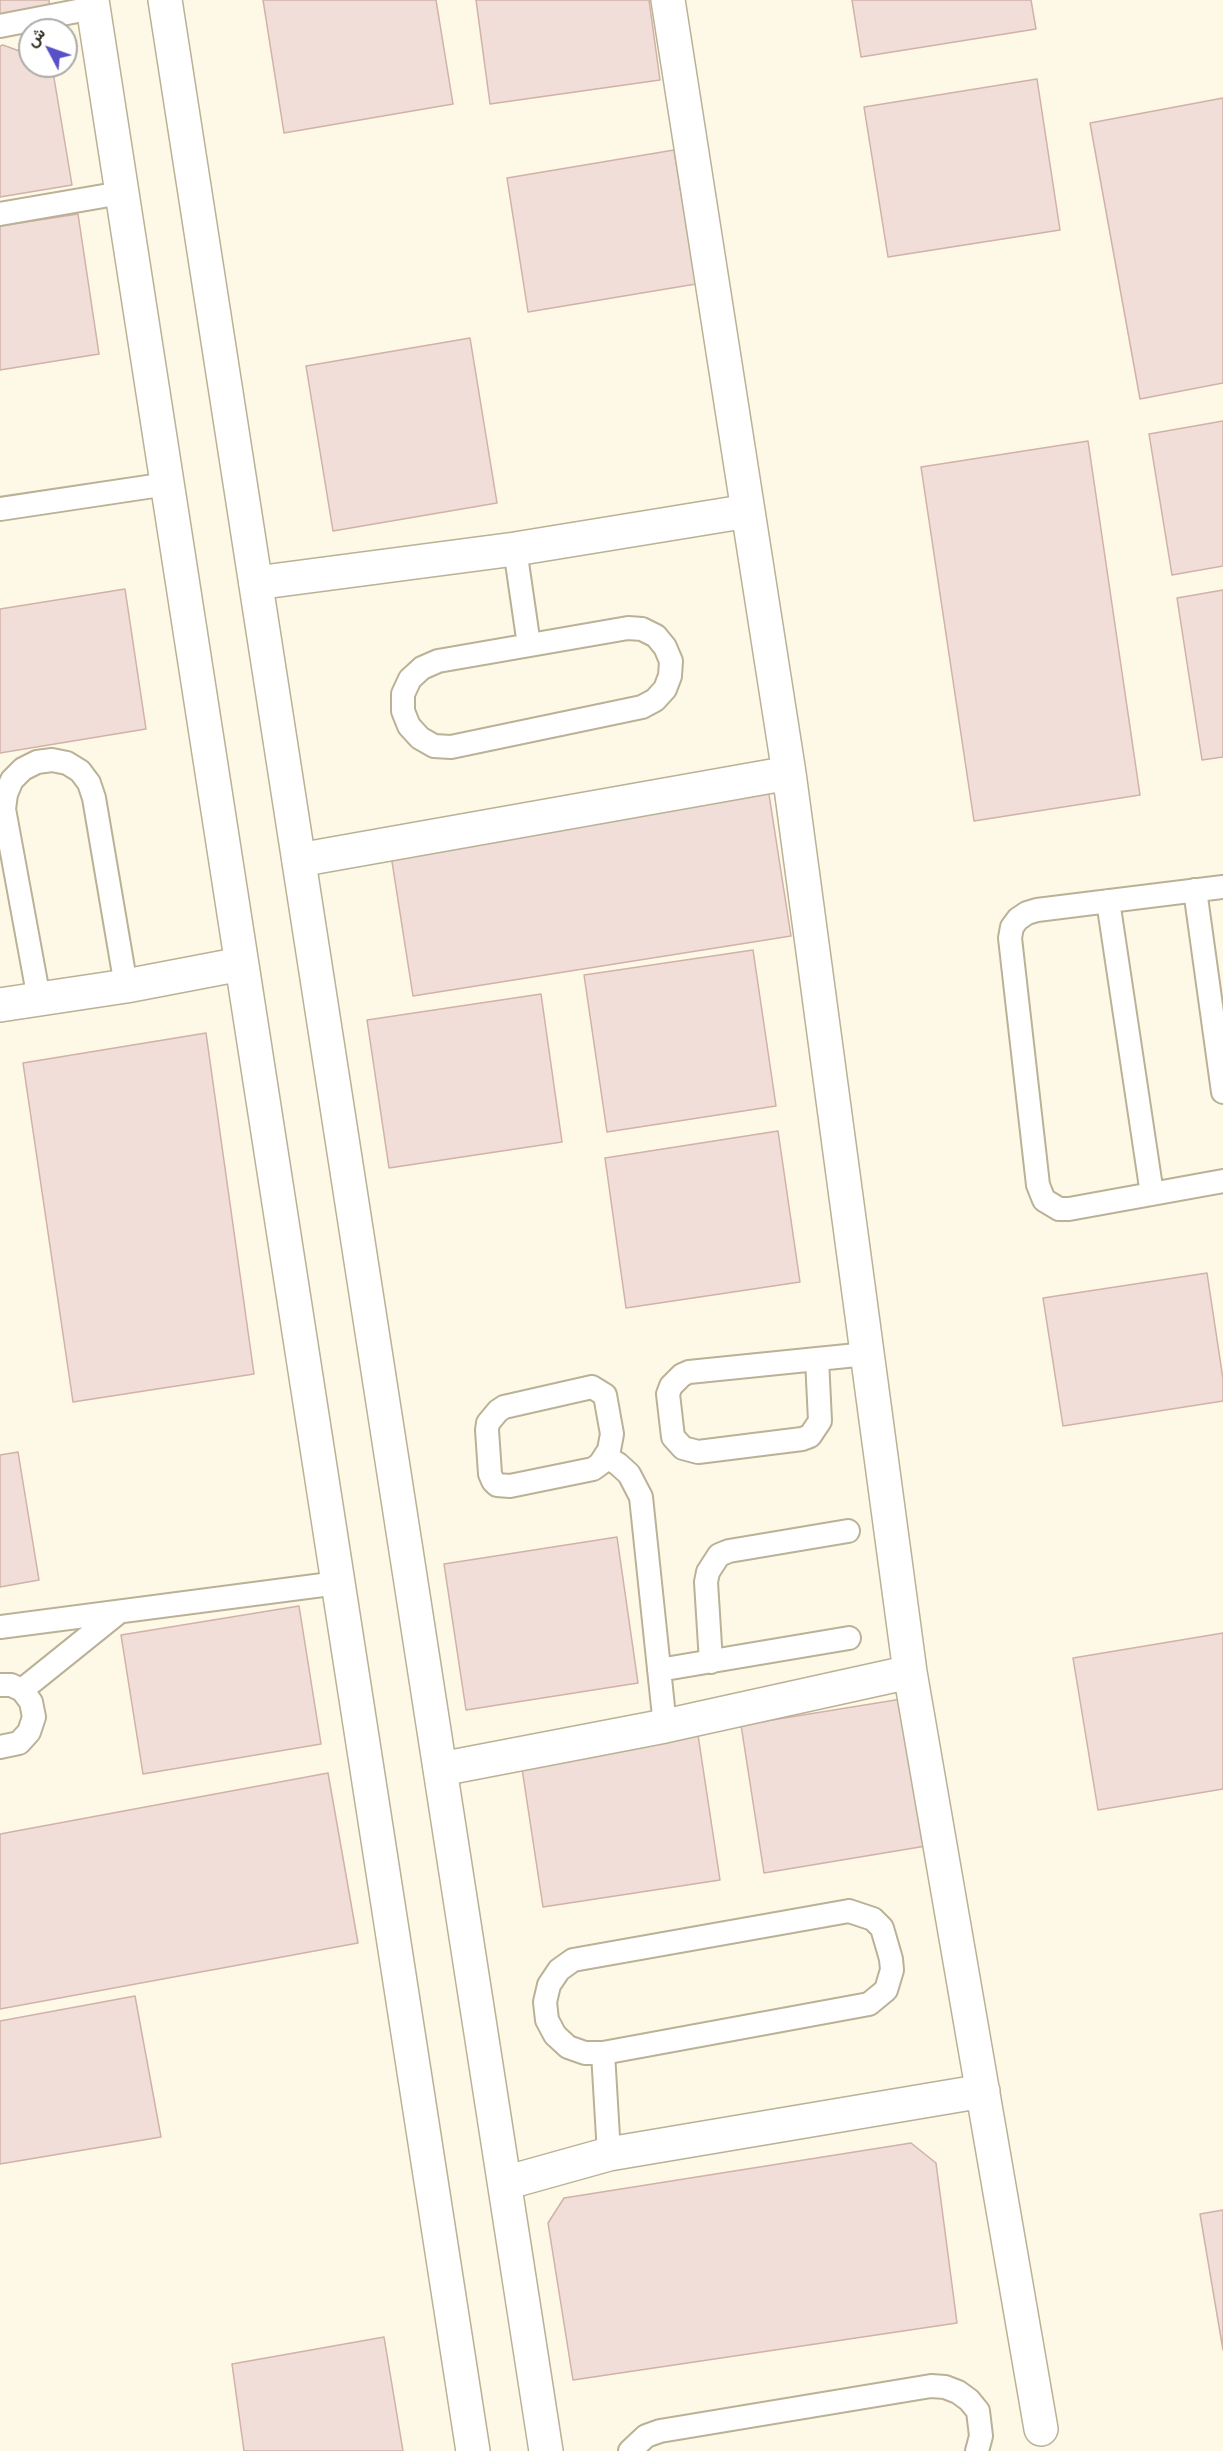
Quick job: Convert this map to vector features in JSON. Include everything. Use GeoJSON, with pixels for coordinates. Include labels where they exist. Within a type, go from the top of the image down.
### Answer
{"type":"FeatureCollection","features":[{"type":"Feature","properties":{"kind":"street"},"geometry":{"type":"LineString","coordinates":[[165,0],[546,2451]]}},
{"type":"Feature","properties":{"kind":"street"},"geometry":{"type":"LineString","coordinates":[[668,0],[789,773],[910,1672],[1041,2429]]}},
{"type":"Feature","properties":{"kind":"street"},"geometry":{"type":"LineString","coordinates":[[92,4],[473,2451]]}},
{"type":"Feature","properties":{"kind":"street"},"geometry":{"type":"LineString","coordinates":[[256,583],[514,549],[748,511]]}},
{"type":"Feature","properties":{"kind":"street"},"geometry":{"type":"LineString","coordinates":[[299,860],[789,773]]}},
{"type":"Feature","properties":{"kind":"street"},"geometry":{"type":"LineString","coordinates":[[0,1005],[126,986],[242,964]]}},
{"type":"Feature","properties":{"kind":"street"},"geometry":{"type":"LineString","coordinates":[[441,1769],[665,1726],[910,1672]]}},
{"type":"Feature","properties":{"kind":"street"},"geometry":{"type":"LineString","coordinates":[[505,2182],[609,2154],[982,2091]]}},
{"type":"Feature","properties":{"kind":"lane"},"geometry":{"type":"LineString","coordinates":[[0,26],[92,4]]}},
{"type":"Feature","properties":{"kind":"lane"},"geometry":{"type":"LineString","coordinates":[[0,214],[121,193]]}},
{"type":"Feature","properties":{"kind":"lane"},"geometry":{"type":"LineString","coordinates":[[0,509],[167,484]]}},
{"type":"Feature","properties":{"kind":"lane"},"geometry":{"type":"LineString","coordinates":[[514,549],[529,645]]}},
{"type":"Feature","properties":{"kind":"lane"},"geometry":{"type":"LineString","coordinates":[[628,628],[642,629],[656,636],[665,647],[671,661],[670,676],[665,689],[655,700],[642,707],[451,747],[435,746],[427,742],[409,726],[403,711],[403,694],[410,679],[422,668],[438,661],[529,645],[628,628]]}},
{"type":"Feature","properties":{"kind":"lane"},"geometry":{"type":"LineString","coordinates":[[39,999],[4,809],[6,794],[12,780],[23,769],[37,762],[52,760],[67,763],[80,771],[89,783],[94,798],[126,986]]}},
{"type":"Feature","properties":{"kind":"lane"},"geometry":{"type":"LineString","coordinates":[[1223,887],[1027,913],[1012,927],[1010,938],[1038,1185],[1044,1200],[1059,1209],[1223,1181]]}},
{"type":"Feature","properties":{"kind":"lane"},"geometry":{"type":"LineString","coordinates":[[1195,890],[1223,1092]]}},
{"type":"Feature","properties":{"kind":"lane"},"geometry":{"type":"LineString","coordinates":[[1108,901],[1152,1194]]}},
{"type":"Feature","properties":{"kind":"lane"},"geometry":{"type":"LineString","coordinates":[[817,1359],[821,1412],[817,1430],[810,1436],[802,1440],[698,1452],[683,1448],[673,1437],[668,1394],[675,1380],[682,1375],[817,1359],[867,1354]]}},
{"type":"Feature","properties":{"kind":"lane"},"geometry":{"type":"LineString","coordinates":[[592,1387],[605,1395],[607,1403],[612,1442],[606,1457],[593,1469],[510,1486],[497,1485],[490,1474],[488,1422],[504,1407],[592,1387]]}},
{"type":"Feature","properties":{"kind":"lane"},"geometry":{"type":"LineString","coordinates":[[606,1457],[629,1474],[641,1497],[665,1726]]}},
{"type":"Feature","properties":{"kind":"lane"},"geometry":{"type":"LineString","coordinates":[[711,1662],[706,1582],[708,1572],[719,1555],[729,1551],[848,1531]]}},
{"type":"Feature","properties":{"kind":"lane"},"geometry":{"type":"LineString","coordinates":[[0,1627],[338,1583]]}},
{"type":"Feature","properties":{"kind":"lane"},"geometry":{"type":"LineString","coordinates":[[0,1748],[19,1743],[29,1732],[34,1717],[31,1702],[11,1687],[120,1611]]}},
{"type":"Feature","properties":{"kind":"lane"},"geometry":{"type":"LineString","coordinates":[[659,1670],[849,1638]]}},
{"type":"Feature","properties":{"kind":"lane"},"geometry":{"type":"LineString","coordinates":[[849,1911],[873,1919],[882,1928],[892,1970],[886,1990],[869,2004],[603,2053],[585,2053],[568,2047],[555,2036],[547,2020],[545,2002],[549,1985],[559,1970],[573,1960],[849,1911]]}},
{"type":"Feature","properties":{"kind":"lane"},"geometry":{"type":"LineString","coordinates":[[603,2053],[609,2154]]}},
{"type":"Feature","properties":{"kind":"lane"},"geometry":{"type":"LineString","coordinates":[[630,2451],[646,2436],[660,2431],[931,2386],[945,2387],[958,2392],[978,2411],[981,2436],[977,2451]]}},
{"type":"Feature","properties":{"kind":"building"},"geometry":{"type":"Polygon","coordinates":[[[0,0],[49,0],[50,9],[0,18],[0,0]]]}},
{"type":"Feature","properties":{"kind":"building"},"geometry":{"type":"Polygon","coordinates":[[[263,0],[436,0],[453,104],[284,133],[263,0]]]}},
{"type":"Feature","properties":{"kind":"building"},"geometry":{"type":"Polygon","coordinates":[[[476,0],[649,0],[660,80],[490,104],[476,0]]]}},
{"type":"Feature","properties":{"kind":"building"},"geometry":{"type":"Polygon","coordinates":[[[852,0],[1031,0],[1036,29],[861,57],[852,0]]]}},
{"type":"Feature","properties":{"kind":"building"},"geometry":{"type":"Polygon","coordinates":[[[0,46],[18,51],[18,78],[54,78],[72,185],[0,197],[0,46]]]}},
{"type":"Feature","properties":{"kind":"building"},"geometry":{"type":"Polygon","coordinates":[[[1037,79],[1060,230],[888,257],[864,107],[1037,79]]]}},
{"type":"Feature","properties":{"kind":"building"},"geometry":{"type":"Polygon","coordinates":[[[1223,98],[1223,383],[1140,399],[1090,123],[1223,98]]]}},
{"type":"Feature","properties":{"kind":"building"},"geometry":{"type":"Polygon","coordinates":[[[674,150],[696,284],[528,312],[507,178],[674,150]]]}},
{"type":"Feature","properties":{"kind":"building"},"geometry":{"type":"Polygon","coordinates":[[[78,214],[99,354],[0,370],[0,226],[78,214]]]}},
{"type":"Feature","properties":{"kind":"building"},"geometry":{"type":"Polygon","coordinates":[[[470,338],[497,503],[333,531],[306,366],[470,338]]]}},
{"type":"Feature","properties":{"kind":"building"},"geometry":{"type":"Polygon","coordinates":[[[1223,421],[1223,566],[1172,575],[1149,434],[1223,421]]]}},
{"type":"Feature","properties":{"kind":"building"},"geometry":{"type":"Polygon","coordinates":[[[1088,441],[1140,795],[974,821],[921,467],[1088,441]]]}},
{"type":"Feature","properties":{"kind":"building"},"geometry":{"type":"Polygon","coordinates":[[[125,589],[146,729],[0,753],[0,609],[125,589]]]}},
{"type":"Feature","properties":{"kind":"building"},"geometry":{"type":"Polygon","coordinates":[[[1223,590],[1223,757],[1202,760],[1177,598],[1223,590]]]}},
{"type":"Feature","properties":{"kind":"building"},"geometry":{"type":"Polygon","coordinates":[[[768,788],[791,936],[413,996],[390,849],[768,788]]]}},
{"type":"Feature","properties":{"kind":"building"},"geometry":{"type":"Polygon","coordinates":[[[753,950],[776,1106],[607,1132],[584,975],[753,950]]]}},
{"type":"Feature","properties":{"kind":"building"},"geometry":{"type":"Polygon","coordinates":[[[541,994],[562,1142],[389,1168],[367,1020],[541,994]]]}},
{"type":"Feature","properties":{"kind":"building"},"geometry":{"type":"Polygon","coordinates":[[[206,1033],[254,1374],[73,1402],[23,1063],[206,1033]]]}},
{"type":"Feature","properties":{"kind":"building"},"geometry":{"type":"Polygon","coordinates":[[[778,1131],[800,1282],[626,1308],[605,1158],[778,1131]]]}},
{"type":"Feature","properties":{"kind":"building"},"geometry":{"type":"Polygon","coordinates":[[[1207,1273],[1223,1379],[1223,1401],[1063,1426],[1043,1298],[1207,1273]]]}},
{"type":"Feature","properties":{"kind":"building"},"geometry":{"type":"Polygon","coordinates":[[[18,1452],[39,1580],[0,1587],[0,1455],[18,1452]]]}},
{"type":"Feature","properties":{"kind":"building"},"geometry":{"type":"Polygon","coordinates":[[[617,1537],[638,1683],[466,1710],[444,1564],[617,1537]]]}},
{"type":"Feature","properties":{"kind":"building"},"geometry":{"type":"Polygon","coordinates":[[[299,1606],[321,1744],[143,1774],[121,1635],[299,1606]]]}},
{"type":"Feature","properties":{"kind":"building"},"geometry":{"type":"Polygon","coordinates":[[[1223,1633],[1223,1789],[1098,1810],[1073,1658],[1223,1633]]]}},
{"type":"Feature","properties":{"kind":"building"},"geometry":{"type":"Polygon","coordinates":[[[914,1697],[938,1844],[764,1873],[741,1725],[914,1697]]]}},
{"type":"Feature","properties":{"kind":"building"},"geometry":{"type":"Polygon","coordinates":[[[698,1735],[720,1880],[543,1907],[521,1762],[698,1735]]]}},
{"type":"Feature","properties":{"kind":"building"},"geometry":{"type":"Polygon","coordinates":[[[328,1773],[358,1943],[0,2009],[0,1834],[328,1773]]]}},
{"type":"Feature","properties":{"kind":"building"},"geometry":{"type":"Polygon","coordinates":[[[135,1996],[161,2137],[0,2164],[0,2021],[135,1996]]]}},
{"type":"Feature","properties":{"kind":"building"},"geometry":{"type":"Polygon","coordinates":[[[911,2143],[936,2163],[957,2323],[573,2380],[548,2223],[564,2198],[911,2143]]]}},
{"type":"Feature","properties":{"kind":"building"},"geometry":{"type":"Polygon","coordinates":[[[1223,2210],[1223,2350],[1200,2214],[1223,2210]]]}},
{"type":"Feature","properties":{"kind":"building"},"geometry":{"type":"Polygon","coordinates":[[[384,2337],[403,2451],[244,2451],[232,2364],[384,2337]]]}}]}
